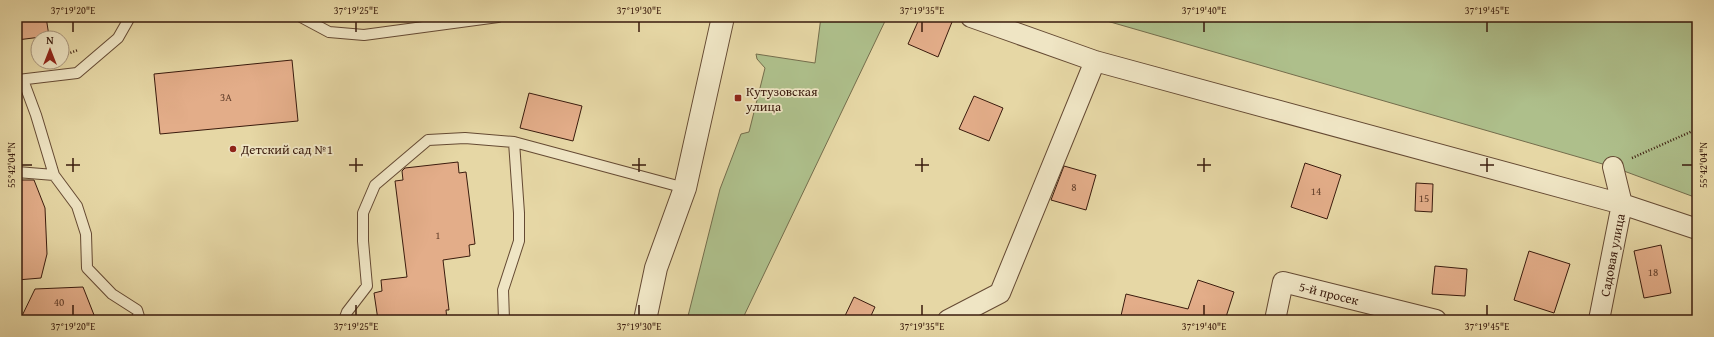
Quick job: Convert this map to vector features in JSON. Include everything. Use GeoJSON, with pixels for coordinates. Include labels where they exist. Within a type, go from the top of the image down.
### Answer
{"type":"FeatureCollection","features":[{"type":"Feature","properties":{"kind":"street"},"geometry":{"type":"LineString","coordinates":[[645,320],[656,268],[685,188],[723,17]]}},
{"type":"Feature","properties":{"kind":"street"},"geometry":{"type":"LineString","coordinates":[[971,17],[1095,61],[1622,204],[1697,229]]}},
{"type":"Feature","properties":{"kind":"street"},"geometry":{"type":"LineString","coordinates":[[948,320],[1000,293],[1095,61]]}},
{"type":"Feature","properties":{"kind":"street","name":"Садовая улица"},"geometry":{"type":"LineString","coordinates":[[1599,320],[1622,204],[1613,167]]}},
{"type":"Feature","properties":{"kind":"street","name":"5-й просек"},"geometry":{"type":"LineString","coordinates":[[1275,320],[1284,282],[1436,320]]}},
{"type":"Feature","properties":{"kind":"lane"},"geometry":{"type":"LineString","coordinates":[[130,17],[118,38],[77,73],[20,80],[36,115],[54,175],[77,206],[86,234],[86,268],[112,294],[137,310],[140,320]]}},
{"type":"Feature","properties":{"kind":"lane"},"geometry":{"type":"LineString","coordinates":[[301,17],[329,32],[364,35],[498,17]]}},
{"type":"Feature","properties":{"kind":"lane"},"geometry":{"type":"LineString","coordinates":[[344,320],[347,312],[367,286],[363,241],[363,213],[375,186],[428,140],[465,138],[514,142],[685,188]]}},
{"type":"Feature","properties":{"kind":"lane"},"geometry":{"type":"LineString","coordinates":[[504,320],[503,290],[519,241],[519,213],[514,142]]}},
{"type":"Feature","properties":{"kind":"lane"},"geometry":{"type":"LineString","coordinates":[[17,172],[54,175]]}},
{"type":"Feature","properties":{"kind":"path"},"geometry":{"type":"LineString","coordinates":[[1613,167],[1697,128]]}},
{"type":"Feature","properties":{"kind":"green space"},"geometry":{"type":"Polygon","coordinates":[[[821,17],[887,17],[742,320],[687,320],[720,189],[741,134],[749,132],[765,68],[757,59],[756,54],[815,63],[821,17]]]}},
{"type":"Feature","properties":{"kind":"green space"},"geometry":{"type":"Polygon","coordinates":[[[1093,17],[1697,17],[1697,198],[1613,167],[1093,17]]]}},
{"type":"Feature","properties":{"kind":"building"},"geometry":{"type":"Polygon","coordinates":[[[17,17],[46,17],[48,30],[30,30],[30,38],[17,40],[17,17]]]}},
{"type":"Feature","properties":{"kind":"building"},"geometry":{"type":"Polygon","coordinates":[[[920,17],[954,17],[938,57],[908,44],[920,17]]]}},
{"type":"Feature","properties":{"kind":"building"},"geometry":{"type":"Polygon","coordinates":[[[292,60],[298,121],[160,134],[154,74],[292,60]]]}},
{"type":"Feature","properties":{"kind":"building"},"geometry":{"type":"Polygon","coordinates":[[[529,93],[582,106],[573,141],[520,128],[529,93]]]}},
{"type":"Feature","properties":{"kind":"building"},"geometry":{"type":"Polygon","coordinates":[[[974,96],[1003,108],[989,141],[959,129],[974,96]]]}},
{"type":"Feature","properties":{"kind":"building"},"geometry":{"type":"Polygon","coordinates":[[[458,162],[459,173],[466,172],[475,244],[469,245],[470,256],[443,260],[449,310],[446,310],[447,320],[378,320],[374,293],[382,291],[381,280],[407,277],[395,181],[403,180],[402,171],[405,168],[458,162]]]}},
{"type":"Feature","properties":{"kind":"building"},"geometry":{"type":"Polygon","coordinates":[[[1305,163],[1341,175],[1327,219],[1291,207],[1305,163]]]}},
{"type":"Feature","properties":{"kind":"building"},"geometry":{"type":"Polygon","coordinates":[[[1064,166],[1096,175],[1086,210],[1051,200],[1064,166]]]}},
{"type":"Feature","properties":{"kind":"building"},"geometry":{"type":"Polygon","coordinates":[[[17,180],[34,180],[45,208],[47,254],[41,278],[17,280],[17,180]]]}},
{"type":"Feature","properties":{"kind":"building"},"geometry":{"type":"Polygon","coordinates":[[[1416,183],[1433,184],[1432,212],[1415,211],[1416,183]]]}},
{"type":"Feature","properties":{"kind":"building"},"geometry":{"type":"Polygon","coordinates":[[[1661,245],[1671,293],[1644,298],[1634,251],[1661,245]]]}},
{"type":"Feature","properties":{"kind":"building"},"geometry":{"type":"Polygon","coordinates":[[[1529,251],[1570,264],[1554,313],[1514,300],[1529,251]]]}},
{"type":"Feature","properties":{"kind":"building"},"geometry":{"type":"Polygon","coordinates":[[[1435,266],[1467,269],[1465,296],[1432,294],[1435,266]]]}},
{"type":"Feature","properties":{"kind":"building"},"geometry":{"type":"Polygon","coordinates":[[[1198,280],[1234,292],[1225,320],[1215,320],[1207,317],[1206,320],[1120,320],[1126,294],[1188,309],[1198,280]]]}},
{"type":"Feature","properties":{"kind":"building"},"geometry":{"type":"Polygon","coordinates":[[[83,287],[96,320],[20,320],[35,289],[83,287]]]}},
{"type":"Feature","properties":{"kind":"building"},"geometry":{"type":"Polygon","coordinates":[[[854,297],[875,307],[869,320],[843,320],[854,297]]]}},
{"type":"Feature","properties":{"kind":"place","name":"Кутузовская улица"},"geometry":{"type":"Point","coordinates":[738,98]}},
{"type":"Feature","properties":{"kind":"place","name":"Детский сад №1"},"geometry":{"type":"Point","coordinates":[233,149]}}]}
